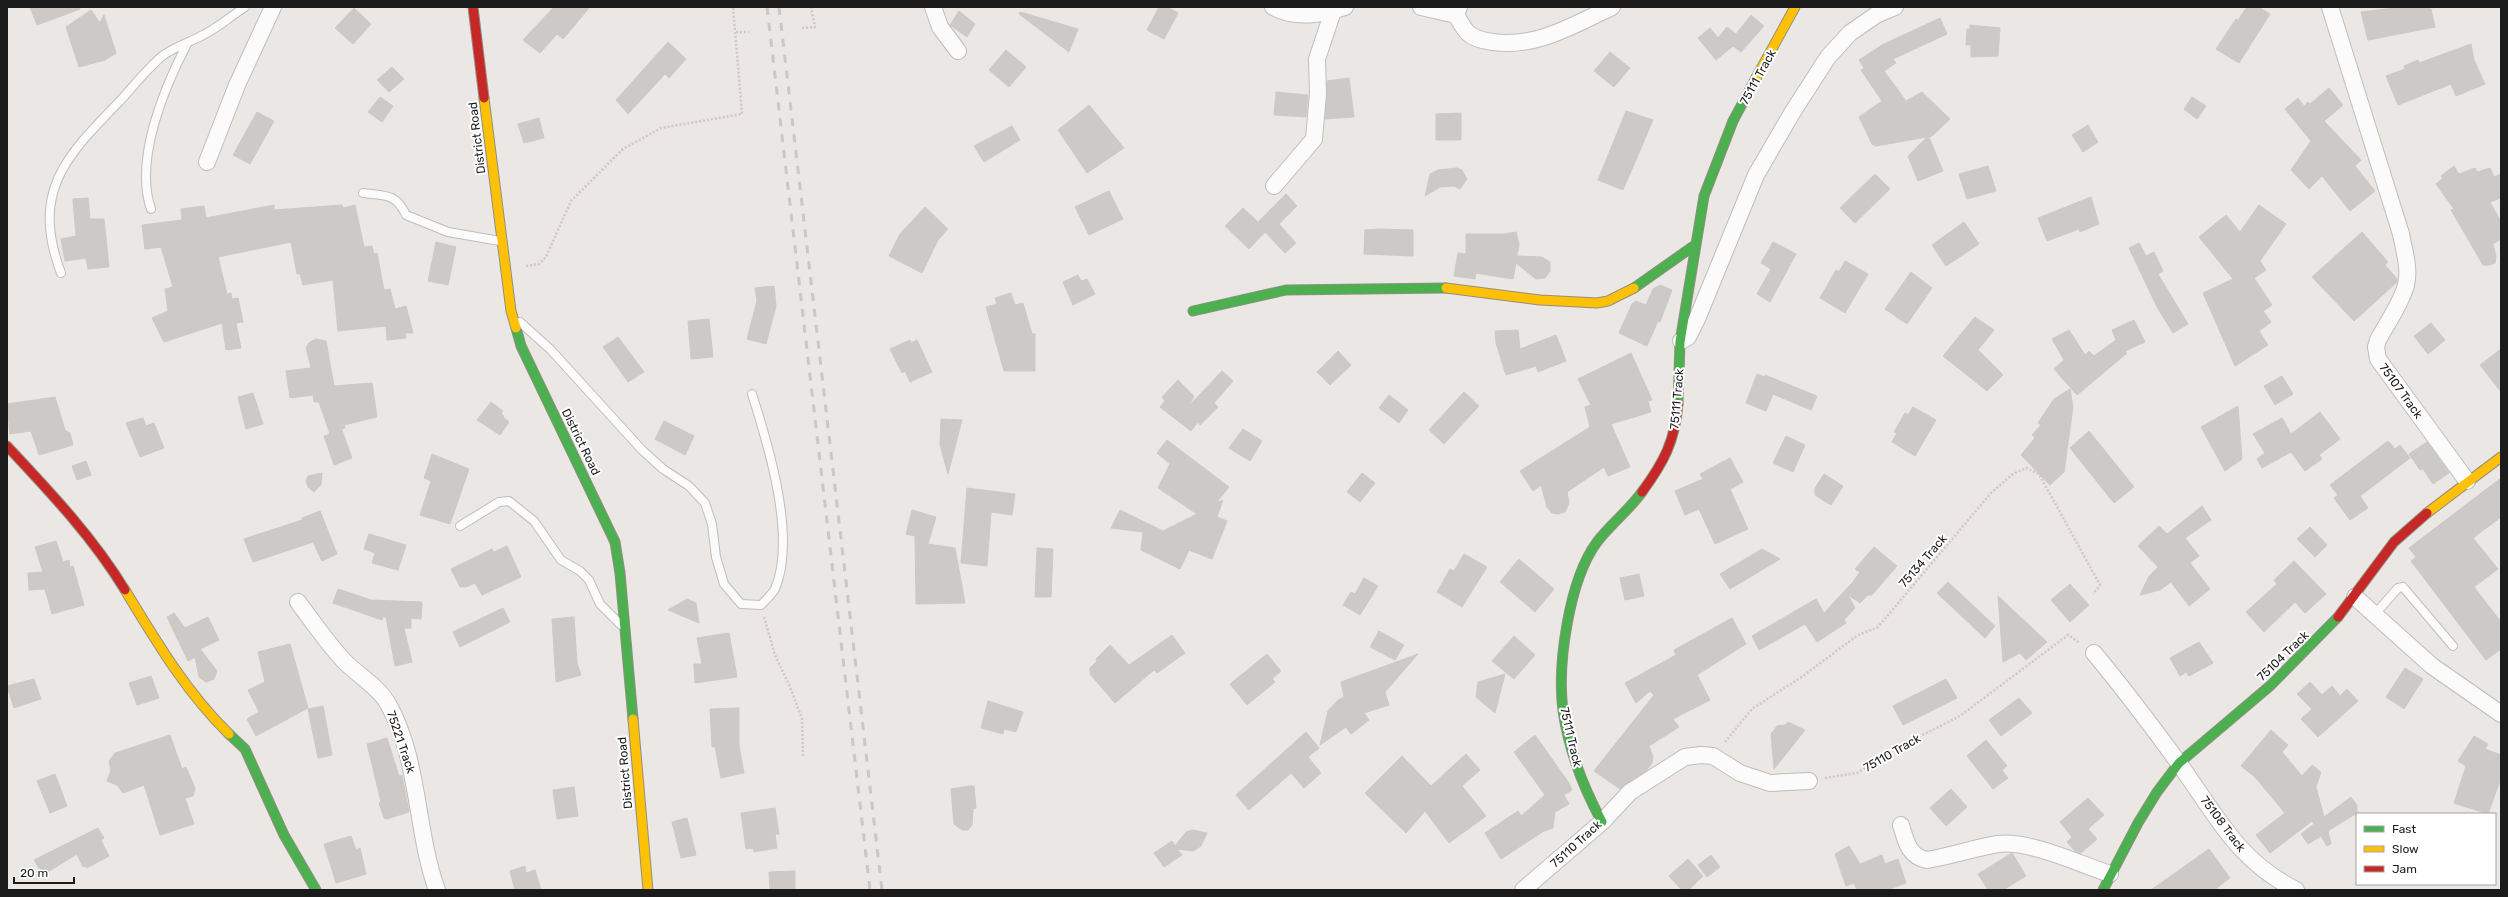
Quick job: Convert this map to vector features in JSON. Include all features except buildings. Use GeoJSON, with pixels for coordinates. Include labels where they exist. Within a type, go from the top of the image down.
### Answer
{"type":"FeatureCollection","features":[{"type":"Feature","properties":{"kind":"street"},"geometry":{"type":"LineString","coordinates":[[207,162],[237,85],[273,7]]}},
{"type":"Feature","properties":{"kind":"street","name":"District Road"},"geometry":{"type":"LineString","coordinates":[[473,7],[504,265],[513,315],[521,346],[615,542],[625,628],[648,890]]}},
{"type":"Feature","properties":{"kind":"street"},"geometry":{"type":"LineString","coordinates":[[933,7],[940,27],[958,51]]}},
{"type":"Feature","properties":{"kind":"street"},"geometry":{"type":"LineString","coordinates":[[1273,7],[1290,13],[1317,15],[1339,9]]}},
{"type":"Feature","properties":{"kind":"street"},"geometry":{"type":"LineString","coordinates":[[1421,7],[1458,11],[1469,34],[1484,41],[1524,43],[1546,38],[1612,7]]}},
{"type":"Feature","properties":{"kind":"street","name":"75111 Track"},"geometry":{"type":"LineString","coordinates":[[1602,822],[1586,793],[1572,753],[1563,710],[1563,667],[1567,624],[1577,580],[1597,542],[1635,501],[1658,470],[1676,430],[1680,379],[1680,342],[1704,196],[1721,149],[1794,7]]}},
{"type":"Feature","properties":{"kind":"street"},"geometry":{"type":"LineString","coordinates":[[1680,342],[1688,337],[1756,175],[1828,57],[1850,33],[1876,15],[1895,7]]}},
{"type":"Feature","properties":{"kind":"street","name":"75107 Track"},"geometry":{"type":"LineString","coordinates":[[2330,7],[2401,234],[2407,266],[2404,291],[2378,340],[2376,348],[2378,359],[2467,481]]}},
{"type":"Feature","properties":{"kind":"street"},"geometry":{"type":"LineString","coordinates":[[1274,186],[1314,139],[1318,94],[1317,59],[1339,9]]}},
{"type":"Feature","properties":{"kind":"street"},"geometry":{"type":"LineString","coordinates":[[1193,311],[1286,290],[1325,288],[1370,290],[1434,286],[1588,304],[1608,301],[1629,291],[1695,245]]}},
{"type":"Feature","properties":{"kind":"street"},"geometry":{"type":"LineString","coordinates":[[7,446],[73,517],[109,564],[159,647],[186,685],[215,720],[245,749],[284,835],[316,890]]}},
{"type":"Feature","properties":{"kind":"street","name":"75104 Track"},"geometry":{"type":"LineString","coordinates":[[2103,890],[2110,874],[2157,792],[2179,763],[2271,685],[2327,630],[2355,597],[2394,542],[2467,481],[2501,457]]}},
{"type":"Feature","properties":{"kind":"street"},"geometry":{"type":"LineString","coordinates":[[2355,597],[2432,666],[2501,714]]}},
{"type":"Feature","properties":{"kind":"street","name":"75221 Track"},"geometry":{"type":"LineString","coordinates":[[298,602],[346,662],[380,693],[392,713],[411,770],[425,847],[437,890]]}},
{"type":"Feature","properties":{"kind":"street"},"geometry":{"type":"LineString","coordinates":[[2094,653],[2179,763]]}},
{"type":"Feature","properties":{"kind":"street","name":"75110 Track"},"geometry":{"type":"LineString","coordinates":[[1523,890],[1602,822],[1630,792],[1685,757],[1701,755],[1713,756]]}},
{"type":"Feature","properties":{"kind":"street"},"geometry":{"type":"LineString","coordinates":[[1713,756],[1740,774],[1770,783],[1809,781]]}},
{"type":"Feature","properties":{"kind":"street","name":"75108 Track"},"geometry":{"type":"LineString","coordinates":[[2179,763],[2222,828],[2246,855],[2272,878],[2296,890]]}},
{"type":"Feature","properties":{"kind":"street"},"geometry":{"type":"LineString","coordinates":[[1901,825],[1909,850],[1919,858],[1927,860],[1999,844],[2035,848],[2110,874]]}},
{"type":"Feature","properties":{"kind":"lane"},"geometry":{"type":"LineString","coordinates":[[61,273],[52,249],[49,219],[52,195],[62,169],[78,144],[162,56],[187,44],[245,7]]}},
{"type":"Feature","properties":{"kind":"lane"},"geometry":{"type":"LineString","coordinates":[[151,209],[146,193],[146,171],[149,150],[173,71],[187,44]]}},
{"type":"Feature","properties":{"kind":"lane"},"geometry":{"type":"LineString","coordinates":[[363,193],[392,197],[400,203],[406,215],[448,232],[501,241]]}},
{"type":"Feature","properties":{"kind":"lane"},"geometry":{"type":"LineString","coordinates":[[513,315],[551,350],[642,450],[664,469],[690,486],[705,503],[712,524],[716,557],[724,584],[741,604],[761,605],[774,590],[782,567],[782,533],[769,448],[752,394]]}},
{"type":"Feature","properties":{"kind":"lane"},"geometry":{"type":"LineString","coordinates":[[460,526],[499,502],[508,501],[534,521],[561,560],[580,571],[589,580],[604,610],[625,628]]}},
{"type":"Feature","properties":{"kind":"lane"},"geometry":{"type":"LineString","coordinates":[[2375,614],[2398,588],[2403,586],[2452,646]]}},
{"type":"Feature","properties":{"kind":"path"},"geometry":{"type":"LineString","coordinates":[[504,265],[532,267],[539,264],[546,257],[571,201],[623,149],[661,128],[742,114],[734,7]]}},
{"type":"Feature","properties":{"kind":"path"},"geometry":{"type":"LineString","coordinates":[[802,28],[814,27],[811,7]]}},
{"type":"Feature","properties":{"kind":"path"},"geometry":{"type":"LineString","coordinates":[[736,32],[749,32]]}},
{"type":"Feature","properties":{"kind":"path","name":"75134 Track"},"geometry":{"type":"LineString","coordinates":[[1713,756],[1752,709],[1803,676],[1858,635],[1878,627],[1991,494],[2013,474],[2026,468],[2038,474],[2100,585],[2093,594]]}},
{"type":"Feature","properties":{"kind":"path"},"geometry":{"type":"LineString","coordinates":[[761,605],[775,655],[790,687],[802,719],[803,756]]}},
{"type":"Feature","properties":{"kind":"path","name":"75110 Track"},"geometry":{"type":"LineString","coordinates":[[1809,781],[1857,773],[1895,749],[1960,716],[2068,635],[2094,653]]}},
{"type":"Feature","properties":{"kind":"railway"},"geometry":{"type":"LineString","coordinates":[[767,7],[870,890]]}},
{"type":"Feature","properties":{"kind":"railway"},"geometry":{"type":"LineString","coordinates":[[779,7],[882,890]]}},
{"type":"Feature","properties":{"kind":"traffic: fast"},"geometry":{"type":"LineString","coordinates":[[1678,404],[1680,342],[1704,196],[1733,121],[1756,78]]}},
{"type":"Feature","properties":{"kind":"traffic: fast"},"geometry":{"type":"LineString","coordinates":[[1634,288],[1695,245]]}},
{"type":"Feature","properties":{"kind":"traffic: fast"},"geometry":{"type":"LineString","coordinates":[[1193,311],[1286,290],[1446,288]]}},
{"type":"Feature","properties":{"kind":"traffic: fast"},"geometry":{"type":"LineString","coordinates":[[516,328],[521,346],[615,542],[620,573],[633,719]]}},
{"type":"Feature","properties":{"kind":"traffic: fast"},"geometry":{"type":"LineString","coordinates":[[1602,822],[1583,782],[1569,740],[1563,711],[1562,670],[1564,647],[1572,600],[1587,558],[1602,535],[1642,492]]}},
{"type":"Feature","properties":{"kind":"traffic: fast"},"geometry":{"type":"LineString","coordinates":[[2103,890],[2138,823],[2157,792],[2179,763],[2271,685],[2338,617]]}},
{"type":"Feature","properties":{"kind":"traffic: fast"},"geometry":{"type":"LineString","coordinates":[[229,734],[245,749],[284,835],[316,890]]}},
{"type":"Feature","properties":{"kind":"traffic: slow"},"geometry":{"type":"LineString","coordinates":[[1756,78],[1795,7]]}},
{"type":"Feature","properties":{"kind":"traffic: slow"},"geometry":{"type":"LineString","coordinates":[[484,98],[511,311],[516,328]]}},
{"type":"Feature","properties":{"kind":"traffic: slow"},"geometry":{"type":"LineString","coordinates":[[1446,288],[1540,300],[1597,303],[1608,301],[1634,288]]}},
{"type":"Feature","properties":{"kind":"traffic: slow"},"geometry":{"type":"LineString","coordinates":[[2427,513],[2501,457]]}},
{"type":"Feature","properties":{"kind":"traffic: slow"},"geometry":{"type":"LineString","coordinates":[[125,590],[172,665],[213,718],[229,734]]}},
{"type":"Feature","properties":{"kind":"traffic: slow"},"geometry":{"type":"LineString","coordinates":[[633,719],[648,890]]}},
{"type":"Feature","properties":{"kind":"traffic: jam"},"geometry":{"type":"LineString","coordinates":[[473,7],[484,98]]}},
{"type":"Feature","properties":{"kind":"traffic: jam"},"geometry":{"type":"LineString","coordinates":[[1642,492],[1667,451],[1674,429],[1678,404]]}},
{"type":"Feature","properties":{"kind":"traffic: jam"},"geometry":{"type":"LineString","coordinates":[[7,446],[70,515],[99,551],[125,590]]}},
{"type":"Feature","properties":{"kind":"traffic: jam"},"geometry":{"type":"LineString","coordinates":[[2338,617],[2394,542],[2427,513]]}}]}
